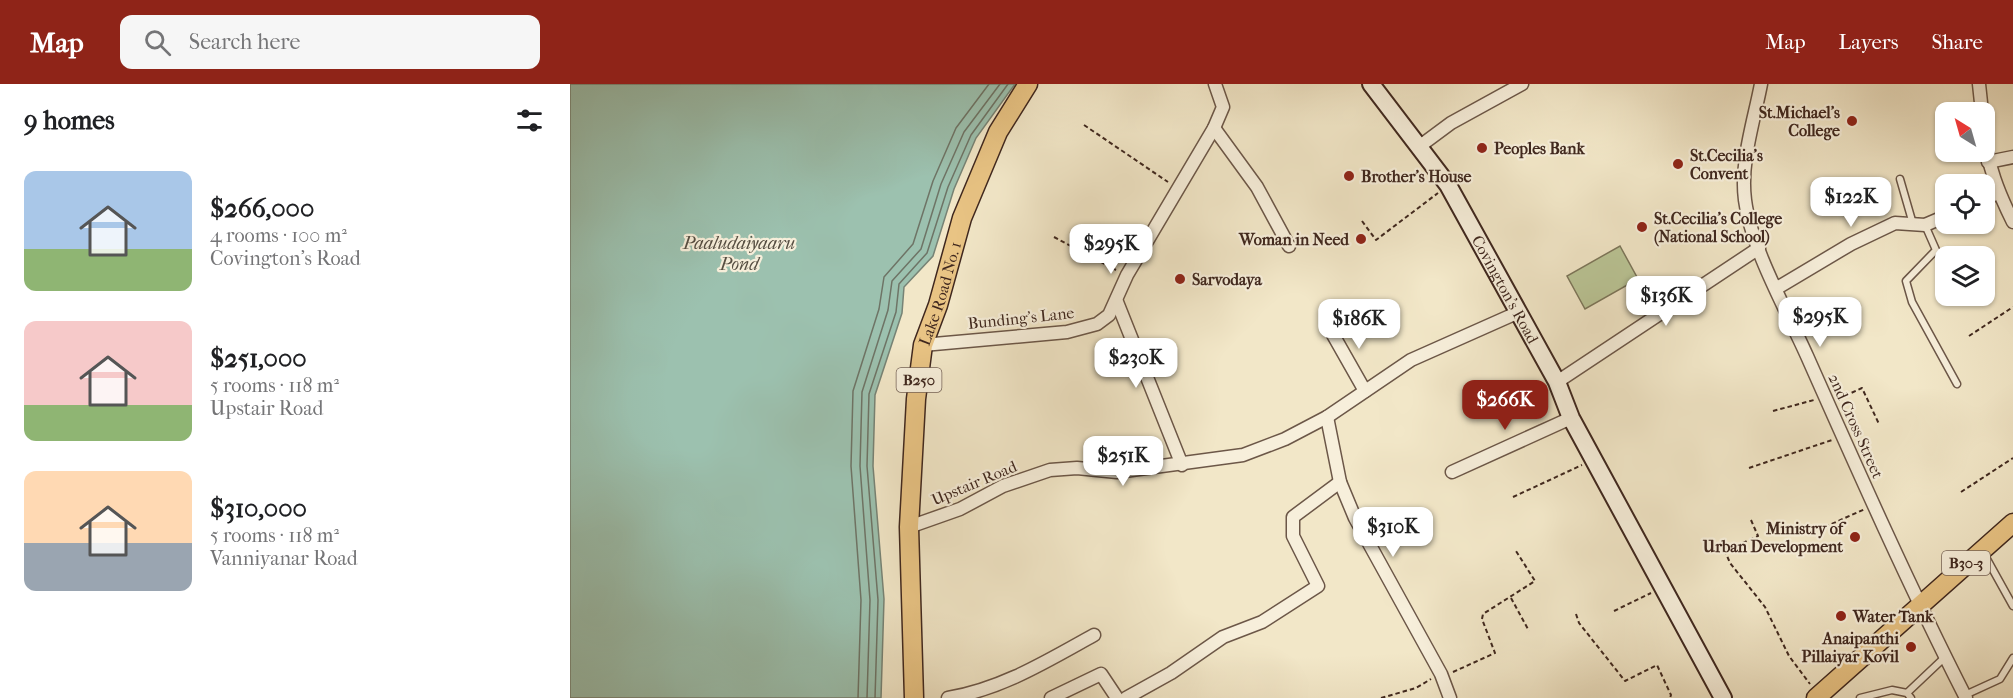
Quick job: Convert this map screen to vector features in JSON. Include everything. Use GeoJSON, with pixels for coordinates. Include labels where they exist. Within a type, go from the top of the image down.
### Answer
{"type":"FeatureCollection","features":[{"type":"Feature","properties":{"kind":"main road","name":"Lake Road No. 1"},"geometry":{"type":"LineString","coordinates":[[914,698],[909,527],[916,399],[923,345],[938,305],[962,218],[998,132],[1028,84]]}},
{"type":"Feature","properties":{"kind":"main road","name":"Covington's Road"},"geometry":{"type":"LineString","coordinates":[[1371,84],[1448,185],[1557,382],[1571,418],[1723,698]]}},
{"type":"Feature","properties":{"kind":"main road","name":"B30-3"},"geometry":{"type":"LineString","coordinates":[[1817,697],[1981,549],[2013,523]]}},
{"type":"Feature","properties":{"kind":"street","name":"Bunding's Lane"},"geometry":{"type":"LineString","coordinates":[[923,345],[1067,332],[1097,324],[1109,315],[1117,302],[1127,275],[1214,128],[1223,107],[1215,84]]}},
{"type":"Feature","properties":{"kind":"street"},"geometry":{"type":"LineString","coordinates":[[1420,146],[1451,123],[1522,84]]}},
{"type":"Feature","properties":{"kind":"street","name":"2nd Cross Street"},"geometry":{"type":"LineString","coordinates":[[1761,84],[1744,167],[1745,201],[1759,248],[1919,605],[1944,658],[1966,697]]}},
{"type":"Feature","properties":{"kind":"street"},"geometry":{"type":"LineString","coordinates":[[1979,84],[1981,102]]}},
{"type":"Feature","properties":{"kind":"street"},"geometry":{"type":"LineString","coordinates":[[1214,128],[1257,187],[1289,246]]}},
{"type":"Feature","properties":{"kind":"street"},"geometry":{"type":"LineString","coordinates":[[1995,161],[2013,157]]}},
{"type":"Feature","properties":{"kind":"street"},"geometry":{"type":"LineString","coordinates":[[1988,162],[1998,193],[2013,222]]}},
{"type":"Feature","properties":{"kind":"street"},"geometry":{"type":"LineString","coordinates":[[1777,288],[1851,244],[1895,223],[1919,225],[1935,220]]}},
{"type":"Feature","properties":{"kind":"street"},"geometry":{"type":"LineString","coordinates":[[1557,382],[1759,248]]}},
{"type":"Feature","properties":{"kind":"street"},"geometry":{"type":"LineString","coordinates":[[1117,302],[1182,465]]}},
{"type":"Feature","properties":{"kind":"street","name":"Upstair Road"},"geometry":{"type":"LineString","coordinates":[[909,527],[960,509],[1003,486],[1050,470],[1077,468],[1118,472],[1243,455],[1285,439],[1327,417],[1411,360],[1519,312]]}},
{"type":"Feature","properties":{"kind":"street"},"geometry":{"type":"LineString","coordinates":[[1327,324],[1365,391]]}},
{"type":"Feature","properties":{"kind":"street"},"geometry":{"type":"LineString","coordinates":[[1327,417],[1340,482],[1355,518],[1385,576],[1442,675],[1450,698]]}},
{"type":"Feature","properties":{"kind":"street"},"geometry":{"type":"LineString","coordinates":[[1452,472],[1571,418]]}},
{"type":"Feature","properties":{"kind":"street"},"geometry":{"type":"LineString","coordinates":[[1126,698],[1171,673],[1222,637],[1262,622],[1318,586],[1293,536],[1293,517],[1340,482]]}},
{"type":"Feature","properties":{"kind":"street"},"geometry":{"type":"LineString","coordinates":[[948,698],[974,694],[1021,675],[1094,635]]}},
{"type":"Feature","properties":{"kind":"street"},"geometry":{"type":"LineString","coordinates":[[1051,698],[1101,674],[1117,698]]}},
{"type":"Feature","properties":{"kind":"lane"},"geometry":{"type":"LineString","coordinates":[[1900,179],[1919,225],[1936,250],[1906,281],[1912,302],[1957,384]]}},
{"type":"Feature","properties":{"kind":"lane"},"geometry":{"type":"LineString","coordinates":[[1981,549],[2013,606]]}},
{"type":"Feature","properties":{"kind":"lane"},"geometry":{"type":"LineString","coordinates":[[1860,698],[1892,690],[1909,695],[1944,658]]}},
{"type":"Feature","properties":{"kind":"lane"},"geometry":{"type":"LineString","coordinates":[[1966,697],[2000,679],[2013,658]]}},
{"type":"Feature","properties":{"kind":"path"},"geometry":{"type":"LineString","coordinates":[[1084,125],[1178,188]]}},
{"type":"Feature","properties":{"kind":"path"},"geometry":{"type":"LineString","coordinates":[[1362,221],[1376,240],[1448,185]]}},
{"type":"Feature","properties":{"kind":"path"},"geometry":{"type":"LineString","coordinates":[[1054,237],[1127,275]]}},
{"type":"Feature","properties":{"kind":"path"},"geometry":{"type":"LineString","coordinates":[[1969,336],[2013,307]]}},
{"type":"Feature","properties":{"kind":"path"},"geometry":{"type":"LineString","coordinates":[[1773,411],[1827,401],[1862,388],[1879,424]]}},
{"type":"Feature","properties":{"kind":"path"},"geometry":{"type":"LineString","coordinates":[[1749,468],[1843,436]]}},
{"type":"Feature","properties":{"kind":"path"},"geometry":{"type":"LineString","coordinates":[[1960,492],[2013,458]]}},
{"type":"Feature","properties":{"kind":"path"},"geometry":{"type":"LineString","coordinates":[[1513,497],[1595,459]]}},
{"type":"Feature","properties":{"kind":"path"},"geometry":{"type":"LineString","coordinates":[[1818,530],[1873,505]]}},
{"type":"Feature","properties":{"kind":"path"},"geometry":{"type":"LineString","coordinates":[[1752,520],[1758,536],[1725,551],[1730,563],[1765,607],[1789,656],[1817,697]]}},
{"type":"Feature","properties":{"kind":"path"},"geometry":{"type":"LineString","coordinates":[[1381,698],[1416,688],[1495,653],[1482,619],[1483,614],[1535,581],[1516,551]]}},
{"type":"Feature","properties":{"kind":"path"},"geometry":{"type":"LineString","coordinates":[[1614,611],[1661,587]]}},
{"type":"Feature","properties":{"kind":"path"},"geometry":{"type":"LineString","coordinates":[[1511,598],[1529,631]]}},
{"type":"Feature","properties":{"kind":"path"},"geometry":{"type":"LineString","coordinates":[[1576,614],[1579,623],[1625,681],[1657,665],[1671,695],[1670,698]]}},
{"type":"Feature","properties":{"kind":"shaded area"},"geometry":{"type":"Polygon","coordinates":[[[1620,246],[1638,279],[1585,309],[1567,276],[1620,246]]]}},
{"type":"Feature","properties":{"kind":"water","name":"Paaludaiyaaru Pond"},"geometry":{"type":"Polygon","coordinates":[[[570,84],[1015,84],[976,138],[954,189],[933,256],[904,287],[902,313],[875,395],[873,466],[884,599],[881,698],[570,698],[570,84]]]}},
{"type":"Feature","properties":{"kind":"place","name":"St.Michael's College"},"geometry":{"type":"Point","coordinates":[1852,121]}},
{"type":"Feature","properties":{"kind":"place","name":"Peoples Bank"},"geometry":{"type":"Point","coordinates":[1482,148]}},
{"type":"Feature","properties":{"kind":"place","name":"St.Cecilia's Convent"},"geometry":{"type":"Point","coordinates":[1678,164]}},
{"type":"Feature","properties":{"kind":"place","name":"Brother's House"},"geometry":{"type":"Point","coordinates":[1349,176]}},
{"type":"Feature","properties":{"kind":"place","name":"St.Cecilia's College (National School)"},"geometry":{"type":"Point","coordinates":[1642,227]}},
{"type":"Feature","properties":{"kind":"place","name":"Woman in Need"},"geometry":{"type":"Point","coordinates":[1361,239]}},
{"type":"Feature","properties":{"kind":"place","name":"Sarvodaya"},"geometry":{"type":"Point","coordinates":[1180,279]}},
{"type":"Feature","properties":{"kind":"place","name":"Ministry of Urban Development"},"geometry":{"type":"Point","coordinates":[1855,537]}},
{"type":"Feature","properties":{"kind":"place","name":"Water Tank"},"geometry":{"type":"Point","coordinates":[1841,616]}},
{"type":"Feature","properties":{"kind":"place","name":"Anaipanthi Pillaiyar Kovil"},"geometry":{"type":"Point","coordinates":[1911,647]}}]}
